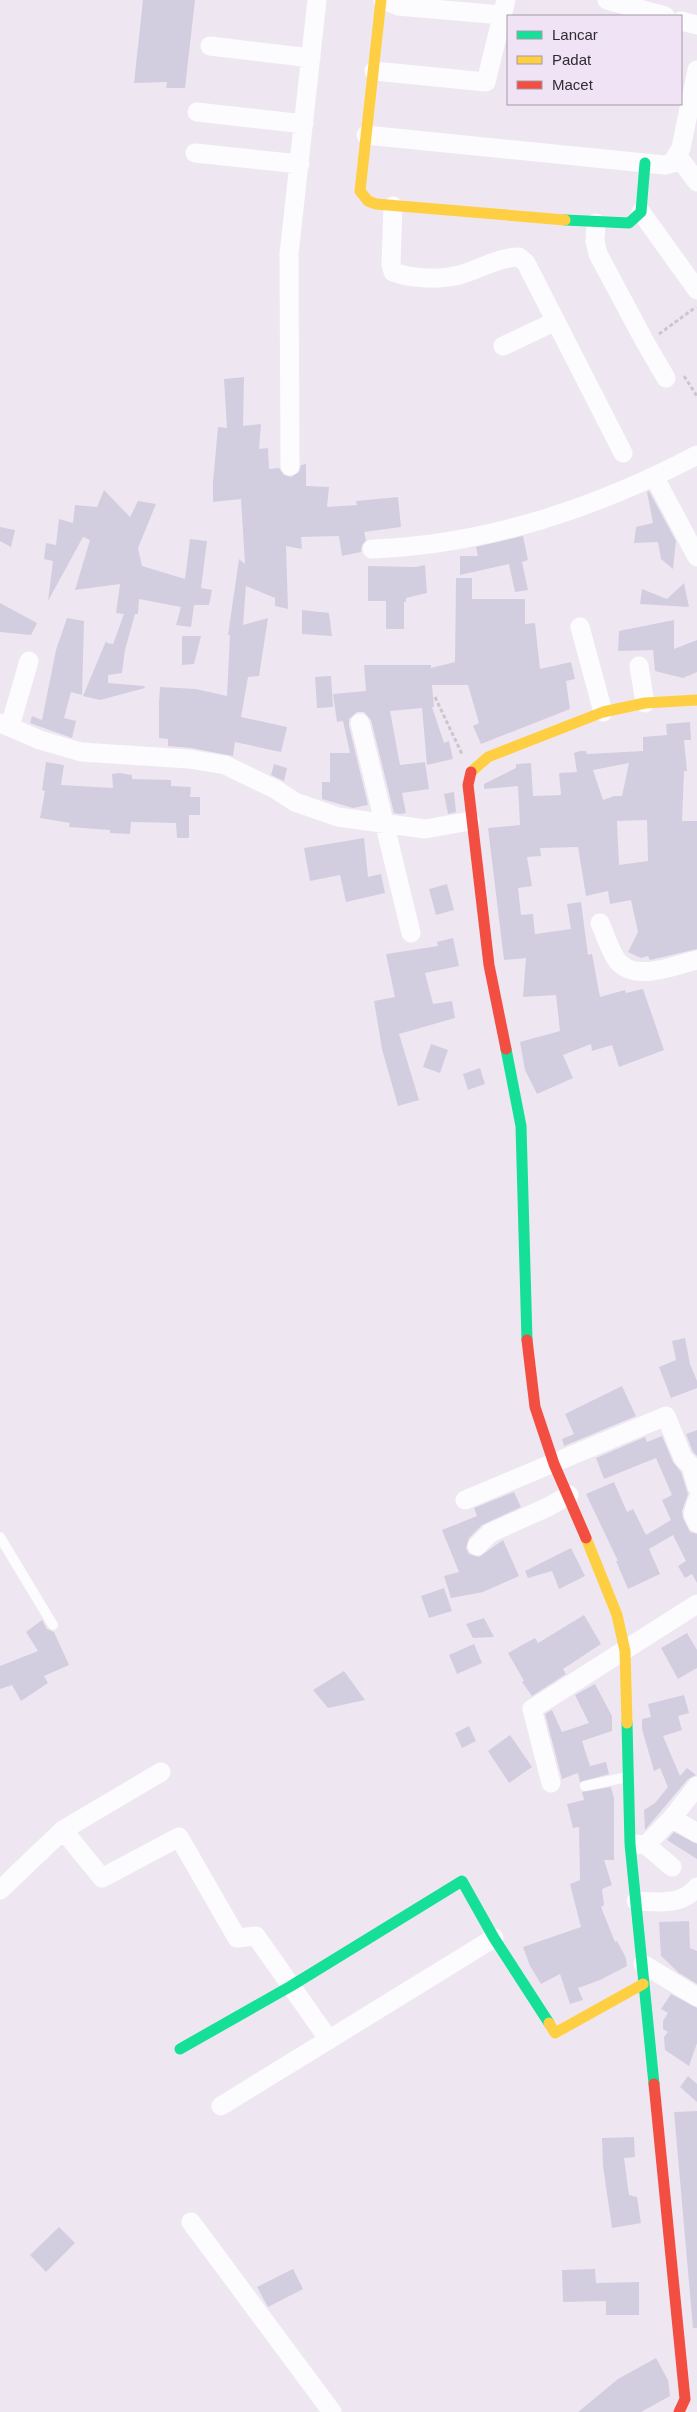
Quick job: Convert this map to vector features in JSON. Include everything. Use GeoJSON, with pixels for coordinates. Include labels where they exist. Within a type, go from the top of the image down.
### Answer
{"type":"FeatureCollection","features":[{"type":"Feature","properties":{"kind":"street"},"geometry":{"type":"LineString","coordinates":[[290,466],[289,254],[317,0]]}},
{"type":"Feature","properties":{"kind":"street"},"geometry":{"type":"LineString","coordinates":[[374,72],[486,82],[502,44],[504,8],[398,6],[382,0],[360,191],[368,201],[393,206],[596,223],[629,223],[641,212]]}},
{"type":"Feature","properties":{"kind":"street"},"geometry":{"type":"LineString","coordinates":[[607,0],[661,15]]}},
{"type":"Feature","properties":{"kind":"street"},"geometry":{"type":"LineString","coordinates":[[682,21],[697,25]]}},
{"type":"Feature","properties":{"kind":"street"},"geometry":{"type":"LineString","coordinates":[[210,46],[311,58]]}},
{"type":"Feature","properties":{"kind":"street"},"geometry":{"type":"LineString","coordinates":[[366,135],[645,163],[672,163],[681,148],[690,91],[697,70]]}},
{"type":"Feature","properties":{"kind":"street"},"geometry":{"type":"LineString","coordinates":[[197,112],[304,124]]}},
{"type":"Feature","properties":{"kind":"street"},"geometry":{"type":"LineString","coordinates":[[195,153],[300,164]]}},
{"type":"Feature","properties":{"kind":"street"},"geometry":{"type":"LineString","coordinates":[[677,155],[697,182]]}},
{"type":"Feature","properties":{"kind":"street"},"geometry":{"type":"LineString","coordinates":[[645,163],[641,212],[697,290]]}},
{"type":"Feature","properties":{"kind":"street"},"geometry":{"type":"LineString","coordinates":[[393,206],[391,264],[393,272],[430,278],[458,275],[509,257],[519,257],[526,263],[623,453]]}},
{"type":"Feature","properties":{"kind":"street"},"geometry":{"type":"LineString","coordinates":[[596,223],[595,241],[598,254],[666,378]]}},
{"type":"Feature","properties":{"kind":"street"},"geometry":{"type":"LineString","coordinates":[[503,346],[556,321]]}},
{"type":"Feature","properties":{"kind":"street"},"geometry":{"type":"LineString","coordinates":[[372,549],[419,547],[540,522],[655,478],[697,455]]}},
{"type":"Feature","properties":{"kind":"street"},"geometry":{"type":"LineString","coordinates":[[655,478],[697,557]]}},
{"type":"Feature","properties":{"kind":"street"},"geometry":{"type":"LineString","coordinates":[[580,627],[604,712]]}},
{"type":"Feature","properties":{"kind":"street"},"geometry":{"type":"LineString","coordinates":[[30,661],[5,725],[40,740],[81,752],[189,759],[225,766],[275,789],[295,802],[338,817],[425,829],[470,821]]}},
{"type":"Feature","properties":{"kind":"street"},"geometry":{"type":"LineString","coordinates":[[638,666],[645,703]]}},
{"type":"Feature","properties":{"kind":"street"},"geometry":{"type":"LineString","coordinates":[[679,2412],[685,2399],[636,1901],[638,1844],[628,1776],[625,1651],[617,1615],[569,1495],[554,1464],[535,1407],[527,1337],[521,1126],[514,1084],[501,1034],[489,965],[470,821],[468,785],[471,772],[488,757],[604,712],[645,703],[697,700]]}},
{"type":"Feature","properties":{"kind":"street"},"geometry":{"type":"LineString","coordinates":[[360,723],[411,933]]}},
{"type":"Feature","properties":{"kind":"street"},"geometry":{"type":"LineString","coordinates":[[600,923],[617,960],[634,971],[649,972],[697,960]]}},
{"type":"Feature","properties":{"kind":"street"},"geometry":{"type":"LineString","coordinates":[[465,1500],[666,1416],[683,1458],[691,1466],[697,1486]]}},
{"type":"Feature","properties":{"kind":"street"},"geometry":{"type":"LineString","coordinates":[[476,1546],[490,1533],[548,1507],[569,1495]]}},
{"type":"Feature","properties":{"kind":"street"},"geometry":{"type":"LineString","coordinates":[[697,1502],[692,1514],[697,1523]]}},
{"type":"Feature","properties":{"kind":"street"},"geometry":{"type":"LineString","coordinates":[[551,1784],[532,1709],[697,1604]]}},
{"type":"Feature","properties":{"kind":"street"},"geometry":{"type":"LineString","coordinates":[[0,1890],[63,1830],[161,1772]]}},
{"type":"Feature","properties":{"kind":"street"},"geometry":{"type":"LineString","coordinates":[[638,1844],[672,1818],[697,1786]]}},
{"type":"Feature","properties":{"kind":"street"},"geometry":{"type":"LineString","coordinates":[[672,1818],[697,1833]]}},
{"type":"Feature","properties":{"kind":"street"},"geometry":{"type":"LineString","coordinates":[[63,1830],[102,1878],[179,1837],[238,1938],[256,1936],[330,2040]]}},
{"type":"Feature","properties":{"kind":"street"},"geometry":{"type":"LineString","coordinates":[[638,1844],[672,1867]]}},
{"type":"Feature","properties":{"kind":"street"},"geometry":{"type":"LineString","coordinates":[[180,2049],[291,1986],[462,1881],[494,1938],[554,2033],[643,1984]]}},
{"type":"Feature","properties":{"kind":"street"},"geometry":{"type":"LineString","coordinates":[[636,1901],[679,1900],[689,1896],[697,1887]]}},
{"type":"Feature","properties":{"kind":"street"},"geometry":{"type":"LineString","coordinates":[[221,2106],[494,1938]]}},
{"type":"Feature","properties":{"kind":"street"},"geometry":{"type":"LineString","coordinates":[[643,1964],[697,1997]]}},
{"type":"Feature","properties":{"kind":"street"},"geometry":{"type":"LineString","coordinates":[[191,2222],[332,2412]]}},
{"type":"Feature","properties":{"kind":"street"},"geometry":{"type":"LineString","coordinates":[[664,2412],[697,2391]]}},
{"type":"Feature","properties":{"kind":"lane"},"geometry":{"type":"LineString","coordinates":[[0,1537],[53,1625]]}},
{"type":"Feature","properties":{"kind":"lane"},"geometry":{"type":"LineString","coordinates":[[585,1786],[628,1776]]}},
{"type":"Feature","properties":{"kind":"path"},"geometry":{"type":"LineString","coordinates":[[645,342],[697,307]]}},
{"type":"Feature","properties":{"kind":"path"},"geometry":{"type":"LineString","coordinates":[[435,697],[471,772]]}},
{"type":"Feature","properties":{"kind":"building"},"geometry":{"type":"Polygon","coordinates":[[[143,0],[195,0],[185,88],[166,88],[167,82],[134,83],[143,0]]]}},
{"type":"Feature","properties":{"kind":"building"},"geometry":{"type":"Polygon","coordinates":[[[244,377],[243,426],[261,424],[259,449],[268,448],[269,469],[279,468],[284,475],[291,477],[299,472],[301,465],[306,464],[306,486],[329,487],[327,507],[357,505],[356,501],[398,497],[401,527],[364,532],[366,540],[362,545],[361,552],[342,556],[339,536],[301,537],[302,549],[286,546],[288,609],[275,606],[275,598],[246,586],[243,625],[268,618],[259,676],[248,677],[241,717],[287,727],[281,752],[235,742],[233,756],[191,748],[168,746],[168,739],[159,738],[159,703],[160,687],[196,689],[227,696],[230,635],[228,635],[239,559],[245,564],[241,499],[213,502],[213,482],[218,427],[227,428],[224,379],[244,377]]]}},
{"type":"Feature","properties":{"kind":"building"},"geometry":{"type":"Polygon","coordinates":[[[104,490],[130,517],[138,501],[156,504],[138,548],[142,566],[185,579],[190,539],[207,541],[201,588],[212,590],[209,605],[194,605],[191,627],[176,625],[181,607],[139,599],[138,614],[135,614],[125,650],[122,673],[108,675],[108,683],[144,686],[145,688],[100,700],[83,696],[106,641],[113,644],[124,614],[116,613],[120,584],[75,590],[90,540],[83,537],[48,601],[53,561],[44,559],[46,543],[56,545],[59,519],[73,523],[75,505],[97,507],[104,490]]]}},
{"type":"Feature","properties":{"kind":"building"},"geometry":{"type":"Polygon","coordinates":[[[649,491],[676,541],[673,569],[661,559],[658,542],[634,543],[636,527],[653,523],[647,492],[649,491]]]}},
{"type":"Feature","properties":{"kind":"building"},"geometry":{"type":"Polygon","coordinates":[[[0,527],[15,530],[11,547],[0,541],[0,527]]]}},
{"type":"Feature","properties":{"kind":"building"},"geometry":{"type":"Polygon","coordinates":[[[523,536],[528,560],[522,562],[528,590],[515,592],[509,564],[460,575],[460,556],[478,556],[476,547],[523,536]]]}},
{"type":"Feature","properties":{"kind":"building"},"geometry":{"type":"Polygon","coordinates":[[[425,565],[427,593],[406,598],[406,602],[404,602],[404,629],[386,629],[386,601],[368,601],[368,566],[416,567],[425,565]]]}},
{"type":"Feature","properties":{"kind":"building"},"geometry":{"type":"Polygon","coordinates":[[[456,578],[472,578],[472,599],[525,599],[525,624],[535,623],[540,669],[571,662],[575,679],[566,681],[570,709],[481,744],[473,726],[479,723],[468,685],[432,685],[434,707],[432,707],[444,743],[449,741],[453,759],[427,765],[422,708],[390,711],[400,765],[425,762],[429,789],[402,793],[406,813],[400,814],[394,813],[371,720],[364,712],[357,712],[349,719],[349,726],[368,805],[353,808],[322,799],[322,782],[330,782],[330,753],[350,753],[343,721],[337,722],[333,694],[366,691],[364,665],[431,665],[431,668],[455,662],[456,578]]]}},
{"type":"Feature","properties":{"kind":"building"},"geometry":{"type":"Polygon","coordinates":[[[684,583],[689,607],[640,604],[642,589],[667,599],[684,583]]]}},
{"type":"Feature","properties":{"kind":"building"},"geometry":{"type":"Polygon","coordinates":[[[0,603],[37,623],[31,635],[0,632],[0,603]]]}},
{"type":"Feature","properties":{"kind":"building"},"geometry":{"type":"Polygon","coordinates":[[[302,610],[329,613],[332,636],[302,634],[302,610]]]}},
{"type":"Feature","properties":{"kind":"building"},"geometry":{"type":"Polygon","coordinates":[[[67,618],[84,621],[82,695],[71,692],[64,718],[76,721],[72,738],[30,723],[32,716],[42,720],[56,650],[67,618]]]}},
{"type":"Feature","properties":{"kind":"building"},"geometry":{"type":"Polygon","coordinates":[[[674,620],[674,649],[697,640],[697,672],[683,678],[655,671],[653,650],[618,651],[619,631],[674,620]]]}},
{"type":"Feature","properties":{"kind":"building"},"geometry":{"type":"Polygon","coordinates":[[[182,636],[201,636],[194,664],[182,665],[182,636]]]}},
{"type":"Feature","properties":{"kind":"building"},"geometry":{"type":"Polygon","coordinates":[[[331,676],[333,707],[317,708],[315,677],[331,676]]]}},
{"type":"Feature","properties":{"kind":"building"},"geometry":{"type":"Polygon","coordinates":[[[690,722],[691,740],[684,740],[687,771],[684,771],[682,821],[697,821],[697,949],[650,960],[648,956],[641,958],[628,952],[638,932],[631,900],[610,904],[608,891],[586,896],[578,847],[540,848],[541,856],[527,857],[532,886],[518,888],[521,915],[533,914],[535,934],[571,929],[567,904],[581,902],[588,955],[592,954],[600,997],[625,990],[626,993],[643,989],[664,1050],[619,1067],[612,1045],[592,1051],[591,1044],[563,1055],[573,1078],[537,1094],[525,1070],[520,1042],[560,1031],[556,995],[523,997],[526,958],[504,960],[488,828],[520,825],[518,786],[484,789],[484,784],[516,768],[516,764],[531,763],[533,796],[561,795],[559,773],[577,772],[574,753],[580,751],[586,751],[587,754],[643,751],[643,737],[667,735],[666,724],[690,722]],[[629,763],[593,770],[603,800],[614,796],[622,796],[629,763]],[[647,820],[617,821],[619,865],[648,861],[647,820]]]}},
{"type":"Feature","properties":{"kind":"building"},"geometry":{"type":"Polygon","coordinates":[[[46,762],[64,765],[61,785],[113,788],[112,774],[120,773],[132,775],[132,779],[171,780],[171,786],[191,787],[190,797],[200,797],[200,815],[189,815],[189,838],[177,838],[176,823],[131,822],[130,834],[110,833],[110,830],[69,827],[70,823],[40,818],[45,791],[42,790],[46,762]]]}},
{"type":"Feature","properties":{"kind":"building"},"geometry":{"type":"Polygon","coordinates":[[[274,764],[287,768],[284,781],[271,775],[274,764]]]}},
{"type":"Feature","properties":{"kind":"building"},"geometry":{"type":"Polygon","coordinates":[[[454,792],[456,812],[448,814],[444,794],[454,792]]]}},
{"type":"Feature","properties":{"kind":"building"},"geometry":{"type":"Polygon","coordinates":[[[364,838],[368,877],[381,874],[385,893],[346,902],[340,875],[310,881],[304,848],[364,838]]]}},
{"type":"Feature","properties":{"kind":"building"},"geometry":{"type":"Polygon","coordinates":[[[447,884],[454,910],[436,915],[429,889],[447,884]]]}},
{"type":"Feature","properties":{"kind":"building"},"geometry":{"type":"Polygon","coordinates":[[[453,938],[459,966],[425,973],[433,1004],[452,1001],[455,1018],[399,1034],[419,1100],[398,1106],[382,1049],[374,1001],[395,997],[386,954],[438,946],[437,942],[453,938]]]}},
{"type":"Feature","properties":{"kind":"building"},"geometry":{"type":"Polygon","coordinates":[[[431,1044],[448,1050],[440,1073],[423,1067],[431,1044]]]}},
{"type":"Feature","properties":{"kind":"building"},"geometry":{"type":"Polygon","coordinates":[[[480,1068],[485,1084],[468,1090],[463,1074],[480,1068]]]}},
{"type":"Feature","properties":{"kind":"building"},"geometry":{"type":"Polygon","coordinates":[[[685,1338],[690,1364],[697,1381],[697,1388],[671,1398],[659,1367],[676,1360],[672,1341],[685,1338]]]}},
{"type":"Feature","properties":{"kind":"building"},"geometry":{"type":"Polygon","coordinates":[[[622,1386],[636,1416],[564,1446],[562,1439],[574,1434],[565,1414],[622,1386]]]}},
{"type":"Feature","properties":{"kind":"building"},"geometry":{"type":"Polygon","coordinates":[[[697,1430],[697,1456],[693,1452],[686,1434],[697,1430]]]}},
{"type":"Feature","properties":{"kind":"building"},"geometry":{"type":"Polygon","coordinates":[[[662,1436],[673,1462],[681,1472],[688,1494],[682,1511],[683,1518],[690,1532],[697,1534],[697,1583],[692,1574],[685,1578],[678,1566],[686,1561],[673,1535],[649,1549],[660,1574],[628,1589],[616,1561],[618,1561],[586,1494],[614,1482],[627,1512],[633,1509],[646,1535],[671,1520],[662,1500],[672,1495],[656,1458],[604,1479],[596,1458],[645,1437],[647,1442],[662,1436]]]}},
{"type":"Feature","properties":{"kind":"building"},"geometry":{"type":"Polygon","coordinates":[[[514,1492],[521,1507],[482,1525],[469,1538],[466,1548],[469,1554],[479,1557],[503,1540],[519,1576],[483,1592],[451,1598],[444,1576],[459,1572],[442,1530],[477,1516],[474,1508],[514,1492]]]}},
{"type":"Feature","properties":{"kind":"building"},"geometry":{"type":"Polygon","coordinates":[[[571,1548],[585,1576],[559,1589],[552,1571],[528,1578],[525,1571],[571,1548]]]}},
{"type":"Feature","properties":{"kind":"building"},"geometry":{"type":"Polygon","coordinates":[[[444,1588],[452,1611],[429,1618],[421,1596],[444,1588]]]}},
{"type":"Feature","properties":{"kind":"building"},"geometry":{"type":"Polygon","coordinates":[[[584,1615],[601,1644],[563,1669],[566,1674],[532,1696],[522,1682],[524,1681],[508,1653],[535,1638],[538,1643],[584,1615]]]}},
{"type":"Feature","properties":{"kind":"building"},"geometry":{"type":"Polygon","coordinates":[[[484,1618],[494,1637],[473,1638],[466,1624],[484,1618]]]}},
{"type":"Feature","properties":{"kind":"building"},"geometry":{"type":"Polygon","coordinates":[[[42,1620],[47,1629],[54,1632],[69,1665],[44,1676],[48,1683],[21,1701],[12,1685],[0,1689],[0,1666],[38,1651],[26,1632],[42,1620]]]}},
{"type":"Feature","properties":{"kind":"building"},"geometry":{"type":"Polygon","coordinates":[[[687,1633],[697,1650],[697,1668],[678,1679],[661,1648],[687,1633]]]}},
{"type":"Feature","properties":{"kind":"building"},"geometry":{"type":"Polygon","coordinates":[[[474,1644],[482,1663],[457,1674],[449,1655],[474,1644]]]}},
{"type":"Feature","properties":{"kind":"building"},"geometry":{"type":"Polygon","coordinates":[[[344,1671],[365,1700],[328,1708],[313,1690],[344,1671]]]}},
{"type":"Feature","properties":{"kind":"building"},"geometry":{"type":"Polygon","coordinates":[[[595,1684],[612,1716],[612,1731],[582,1741],[590,1766],[606,1762],[609,1774],[580,1782],[578,1773],[562,1779],[545,1714],[552,1710],[562,1732],[589,1723],[575,1695],[595,1684]]]}},
{"type":"Feature","properties":{"kind":"building"},"geometry":{"type":"Polygon","coordinates":[[[684,1695],[689,1713],[678,1716],[682,1730],[663,1736],[680,1776],[687,1768],[696,1775],[688,1779],[645,1830],[644,1810],[655,1803],[668,1787],[660,1768],[654,1771],[642,1729],[642,1719],[651,1717],[648,1704],[684,1695]]]}},
{"type":"Feature","properties":{"kind":"building"},"geometry":{"type":"Polygon","coordinates":[[[469,1726],[476,1741],[462,1748],[455,1733],[469,1726]]]}},
{"type":"Feature","properties":{"kind":"building"},"geometry":{"type":"Polygon","coordinates":[[[510,1735],[532,1767],[509,1783],[488,1751],[510,1735]]]}},
{"type":"Feature","properties":{"kind":"building"},"geometry":{"type":"Polygon","coordinates":[[[611,1787],[614,1798],[614,1860],[604,1860],[612,1885],[602,1889],[604,1905],[601,1907],[615,1942],[617,1941],[626,1958],[627,1966],[600,1980],[578,1988],[583,2000],[570,2004],[560,1974],[541,1984],[530,1966],[523,1947],[581,1927],[570,1884],[580,1880],[579,1827],[573,1828],[567,1804],[584,1800],[582,1792],[611,1787]]]}},
{"type":"Feature","properties":{"kind":"building"},"geometry":{"type":"Polygon","coordinates":[[[674,1832],[697,1844],[697,1859],[667,1840],[674,1832]]]}},
{"type":"Feature","properties":{"kind":"building"},"geometry":{"type":"Polygon","coordinates":[[[689,1921],[690,1948],[697,1951],[697,1984],[679,1973],[661,1956],[659,1922],[689,1921]]]}},
{"type":"Feature","properties":{"kind":"building"},"geometry":{"type":"Polygon","coordinates":[[[671,1994],[697,2008],[697,2043],[689,2066],[665,2050],[664,2037],[668,2032],[663,2029],[663,2021],[668,2013],[661,2009],[671,1994]]]}},
{"type":"Feature","properties":{"kind":"building"},"geometry":{"type":"Polygon","coordinates":[[[688,2076],[697,2084],[697,2102],[680,2087],[688,2076]]]}},
{"type":"Feature","properties":{"kind":"building"},"geometry":{"type":"Polygon","coordinates":[[[697,2111],[697,2328],[693,2328],[674,2112],[697,2111]]]}},
{"type":"Feature","properties":{"kind":"building"},"geometry":{"type":"Polygon","coordinates":[[[634,2137],[635,2157],[624,2158],[629,2195],[637,2197],[641,2223],[612,2228],[603,2166],[602,2138],[634,2137]]]}},
{"type":"Feature","properties":{"kind":"building"},"geometry":{"type":"Polygon","coordinates":[[[59,2227],[75,2243],[46,2272],[30,2255],[59,2227]]]}},
{"type":"Feature","properties":{"kind":"building"},"geometry":{"type":"Polygon","coordinates":[[[293,2269],[303,2289],[268,2307],[257,2287],[293,2269]]]}},
{"type":"Feature","properties":{"kind":"building"},"geometry":{"type":"Polygon","coordinates":[[[595,2269],[596,2283],[639,2282],[639,2315],[606,2315],[606,2301],[563,2302],[562,2270],[595,2269]]]}},
{"type":"Feature","properties":{"kind":"building"},"geometry":{"type":"Polygon","coordinates":[[[656,2358],[668,2380],[670,2396],[641,2412],[578,2412],[618,2379],[656,2358]]]}},
{"type":"Feature","properties":{"kind":"traffic: fast"},"geometry":{"type":"LineString","coordinates":[[565,220],[629,223],[641,212],[645,163]]}},
{"type":"Feature","properties":{"kind":"traffic: fast"},"geometry":{"type":"LineString","coordinates":[[506,1049],[521,1126],[527,1340]]}},
{"type":"Feature","properties":{"kind":"traffic: fast"},"geometry":{"type":"LineString","coordinates":[[627,1723],[630,1844],[654,2084]]}},
{"type":"Feature","properties":{"kind":"traffic: fast"},"geometry":{"type":"LineString","coordinates":[[180,2049],[291,1986],[462,1881],[494,1938],[549,2023]]}},
{"type":"Feature","properties":{"kind":"traffic: slow"},"geometry":{"type":"LineString","coordinates":[[381,0],[360,191],[368,201],[376,204],[565,220]]}},
{"type":"Feature","properties":{"kind":"traffic: slow"},"geometry":{"type":"LineString","coordinates":[[471,772],[488,757],[603,712],[645,703],[697,700]]}},
{"type":"Feature","properties":{"kind":"traffic: slow"},"geometry":{"type":"LineString","coordinates":[[586,1538],[617,1615],[625,1651],[627,1723]]}},
{"type":"Feature","properties":{"kind":"traffic: slow"},"geometry":{"type":"LineString","coordinates":[[549,2023],[555,2033],[643,1984]]}},
{"type":"Feature","properties":{"kind":"traffic: jam"},"geometry":{"type":"LineString","coordinates":[[471,772],[468,785],[489,965],[506,1049]]}},
{"type":"Feature","properties":{"kind":"traffic: jam"},"geometry":{"type":"LineString","coordinates":[[527,1340],[535,1407],[554,1464],[586,1538]]}},
{"type":"Feature","properties":{"kind":"traffic: jam"},"geometry":{"type":"LineString","coordinates":[[654,2084],[685,2399],[679,2412]]}}]}
